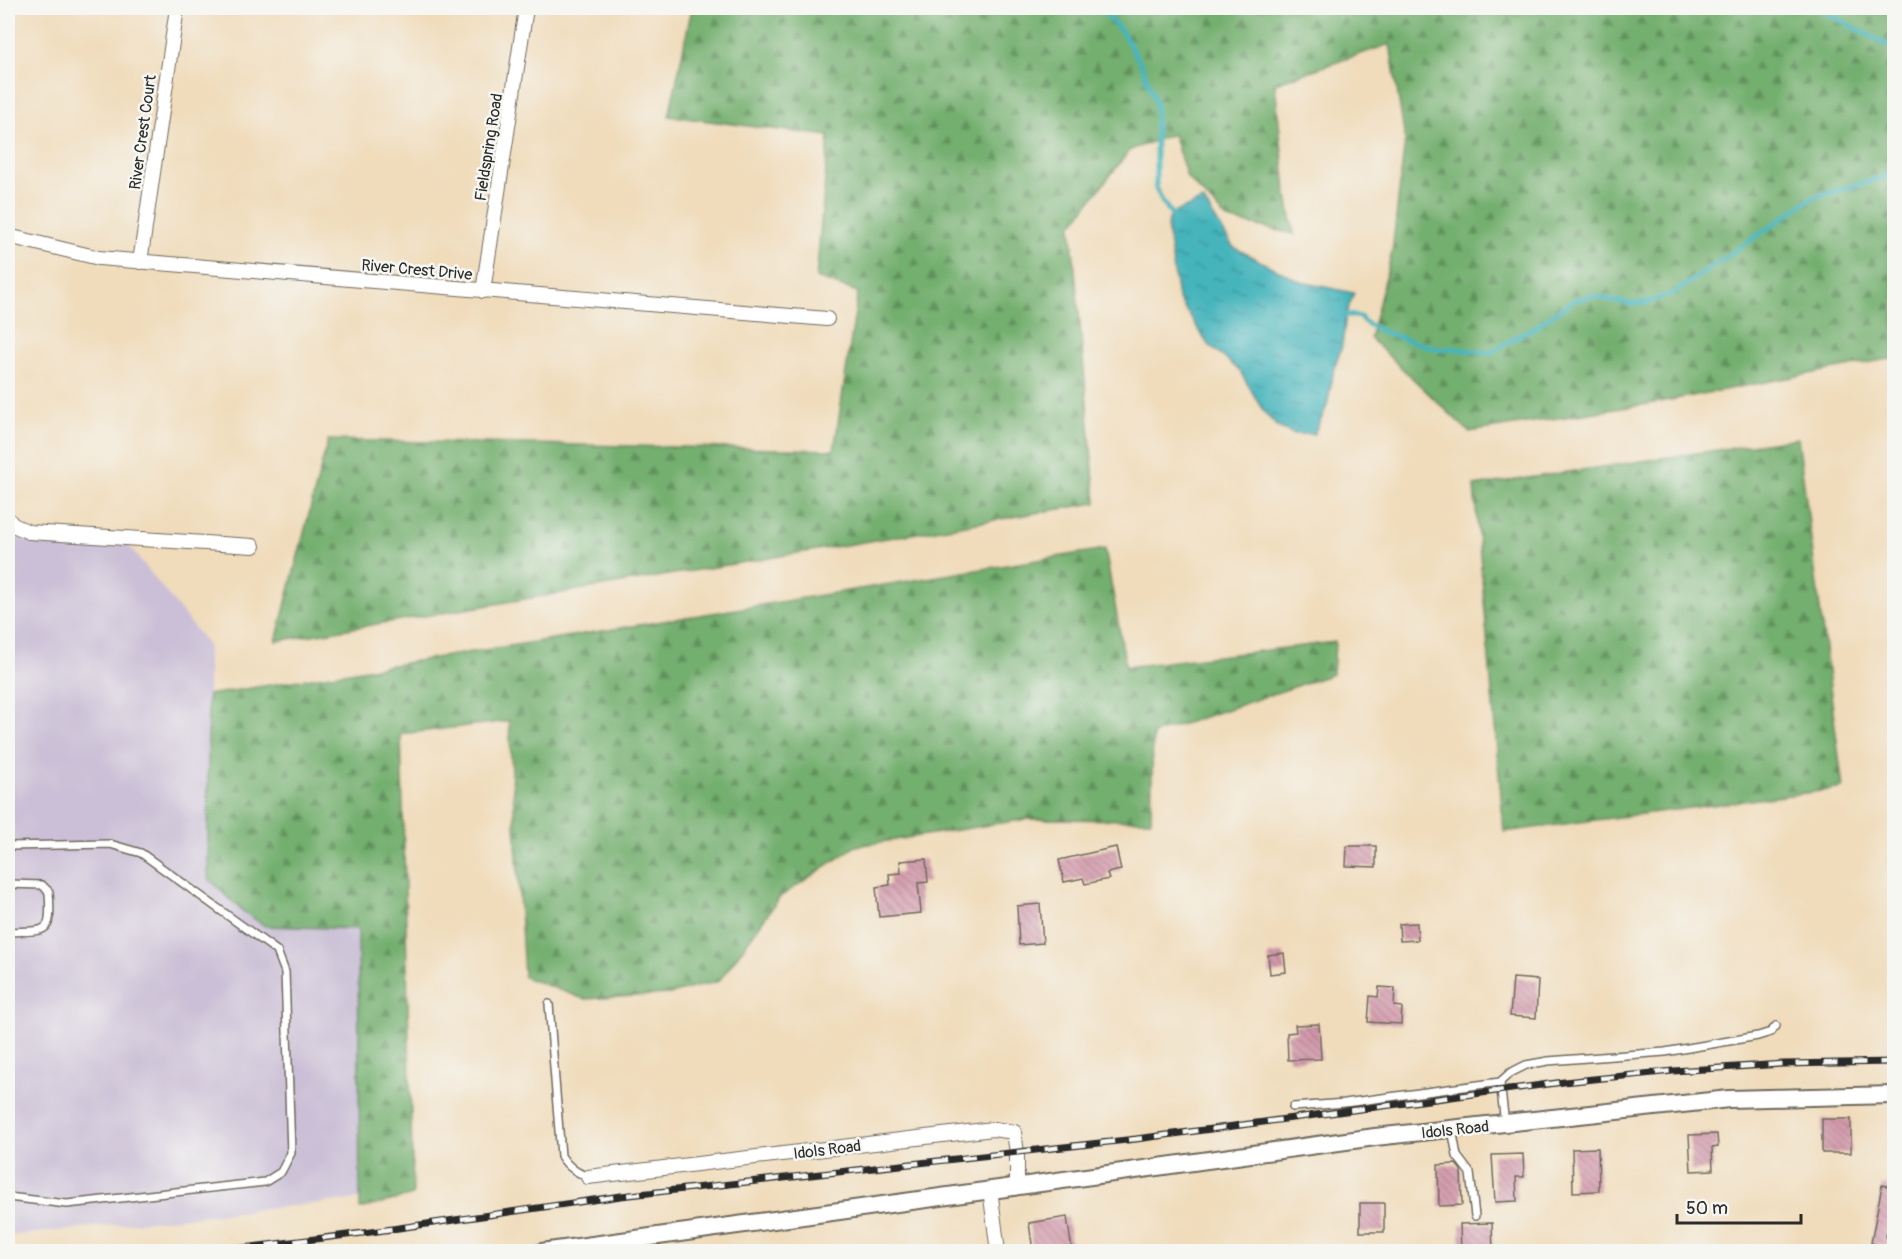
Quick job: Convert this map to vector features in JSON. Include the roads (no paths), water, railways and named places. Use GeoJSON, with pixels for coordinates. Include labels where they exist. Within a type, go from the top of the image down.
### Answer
{"type":"FeatureCollection","features":[{"type":"Feature","properties":{"kind":"street","name":"River Crest Court"},"geometry":{"type":"LineString","coordinates":[[140,262],[177,8]]}},
{"type":"Feature","properties":{"kind":"street","name":"Fieldspring Road"},"geometry":{"type":"LineString","coordinates":[[483,291],[526,8]]}},
{"type":"Feature","properties":{"kind":"street","name":"River Crest Drive"},"geometry":{"type":"LineString","coordinates":[[8,236],[74,254],[140,262],[827,319]]}},
{"type":"Feature","properties":{"kind":"street"},"geometry":{"type":"LineString","coordinates":[[8,519],[21,530],[29,532],[254,546]]}},
{"type":"Feature","properties":{"kind":"street","name":"Idols Road"},"geometry":{"type":"LineString","coordinates":[[542,1251],[1375,1137],[1729,1099],[1894,1095]]}},
{"type":"Feature","properties":{"kind":"street","name":"Idols Road"},"geometry":{"type":"LineString","coordinates":[[588,1177],[993,1129],[1014,1132],[1017,1153],[1017,1185]]}},
{"type":"Feature","properties":{"kind":"street"},"geometry":{"type":"LineString","coordinates":[[990,1189],[998,1251]]}},
{"type":"Feature","properties":{"kind":"lane"},"geometry":{"type":"LineString","coordinates":[[8,846],[110,844],[141,853],[277,951],[285,972],[291,1153],[281,1172],[265,1182],[67,1204],[8,1197]]}},
{"type":"Feature","properties":{"kind":"lane"},"geometry":{"type":"LineString","coordinates":[[8,884],[42,885],[49,892],[51,918],[42,930],[8,932]]}},
{"type":"Feature","properties":{"kind":"lane"},"geometry":{"type":"LineString","coordinates":[[549,1004],[561,1156],[576,1172],[588,1177]]}},
{"type":"Feature","properties":{"kind":"lane"},"geometry":{"type":"LineString","coordinates":[[1293,1107],[1345,1103],[1500,1082],[1510,1073],[1526,1065],[1548,1061],[1665,1052],[1758,1036],[1771,1032],[1776,1026]]}},
{"type":"Feature","properties":{"kind":"lane"},"geometry":{"type":"LineString","coordinates":[[1500,1082],[1505,1124]]}},
{"type":"Feature","properties":{"kind":"lane"},"geometry":{"type":"LineString","coordinates":[[1452,1129],[1457,1156],[1470,1173],[1475,1216]]}},
{"type":"Feature","properties":{"kind":"water"},"geometry":{"type":"Polygon","coordinates":[[[1203,200],[1233,247],[1301,282],[1354,293],[1346,314],[1342,346],[1334,369],[1327,406],[1314,434],[1294,434],[1278,427],[1264,412],[1240,371],[1208,344],[1178,298],[1167,226],[1171,214],[1203,200]]]}},
{"type":"Feature","properties":{"kind":"waterway"},"geometry":{"type":"LineString","coordinates":[[1100,8],[1122,32],[1141,64],[1156,103],[1156,188],[1163,203],[1175,218]]}},
{"type":"Feature","properties":{"kind":"waterway"},"geometry":{"type":"LineString","coordinates":[[1817,8],[1891,47],[1894,51]]}},
{"type":"Feature","properties":{"kind":"waterway"},"geometry":{"type":"LineString","coordinates":[[1342,314],[1360,317],[1385,332],[1442,350],[1448,348],[1490,353],[1531,330],[1574,300],[1594,296],[1630,304],[1649,302],[1674,293],[1812,198],[1894,174]]}},
{"type":"Feature","properties":{"kind":"railway"},"geometry":{"type":"LineString","coordinates":[[211,1252],[371,1232],[621,1196],[1136,1139],[1564,1082],[1673,1071],[1783,1064],[1894,1062]]}}]}
